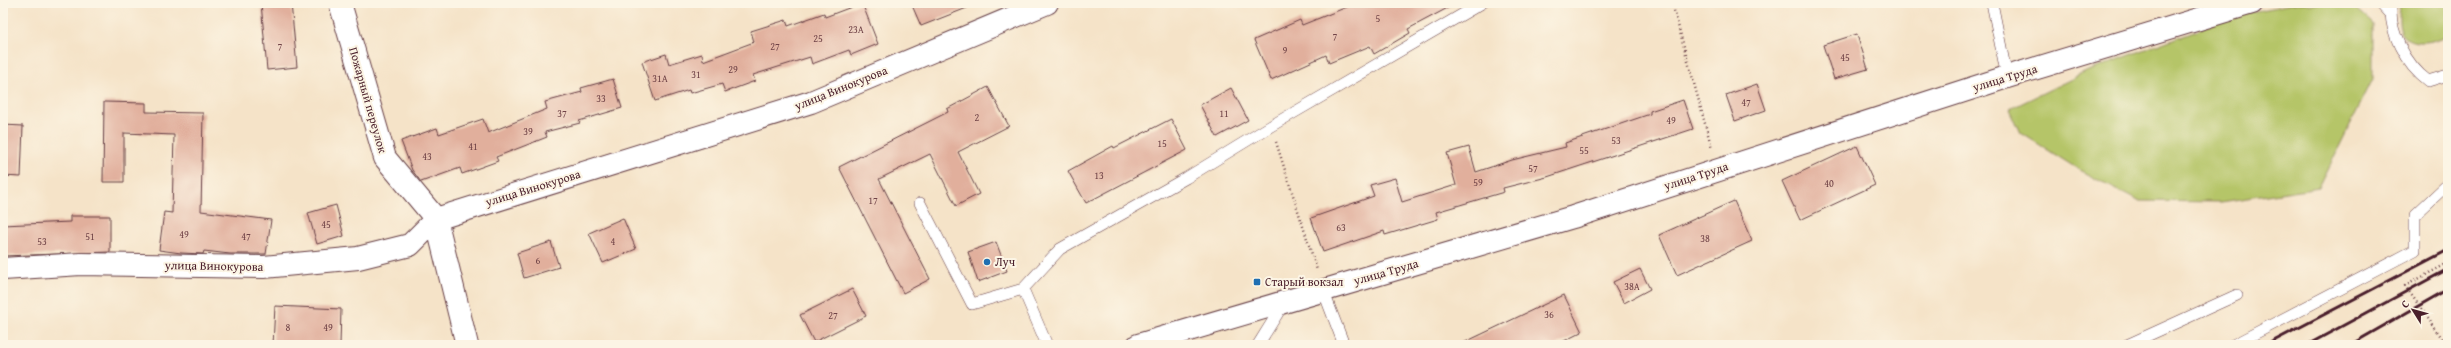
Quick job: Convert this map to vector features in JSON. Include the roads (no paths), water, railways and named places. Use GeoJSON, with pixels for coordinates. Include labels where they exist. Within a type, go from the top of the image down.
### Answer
{"type":"FeatureCollection","features":[{"type":"Feature","properties":{"kind":"street","name":"Пожарный переулок"},"geometry":{"type":"LineString","coordinates":[[340,3],[385,158],[436,219],[467,345]]}},
{"type":"Feature","properties":{"kind":"street","name":"улица Винокурова"},"geometry":{"type":"LineString","coordinates":[[3,269],[81,264],[264,267],[358,258],[410,244],[436,219],[811,102],[1047,3]]}},
{"type":"Feature","properties":{"kind":"street","name":"улица Труда"},"geometry":{"type":"LineString","coordinates":[[1138,345],[1285,303],[1323,290],[1573,217],[2007,77],[2252,3]]}},
{"type":"Feature","properties":{"kind":"lane"},"geometry":{"type":"LineString","coordinates":[[920,203],[972,304],[1023,289],[1060,248],[1186,178],[1271,126],[1482,3]]}},
{"type":"Feature","properties":{"kind":"lane"},"geometry":{"type":"LineString","coordinates":[[1992,3],[2007,77]]}},
{"type":"Feature","properties":{"kind":"lane"},"geometry":{"type":"LineString","coordinates":[[2380,3],[2390,14]]}},
{"type":"Feature","properties":{"kind":"lane"},"geometry":{"type":"LineString","coordinates":[[2392,3],[2390,14],[2395,35],[2416,73],[2428,81],[2448,75]]}},
{"type":"Feature","properties":{"kind":"lane"},"geometry":{"type":"LineString","coordinates":[[2233,345],[2415,250],[2415,215],[2448,184]]}},
{"type":"Feature","properties":{"kind":"lane"},"geometry":{"type":"LineString","coordinates":[[1023,289],[1047,345]]}},
{"type":"Feature","properties":{"kind":"lane"},"geometry":{"type":"LineString","coordinates":[[1323,290],[1344,345]]}},
{"type":"Feature","properties":{"kind":"lane"},"geometry":{"type":"LineString","coordinates":[[2127,345],[2236,295]]}},
{"type":"Feature","properties":{"kind":"lane"},"geometry":{"type":"LineString","coordinates":[[1258,345],[1285,303]]}},
{"type":"Feature","properties":{"kind":"railway"},"geometry":{"type":"LineString","coordinates":[[2266,345],[2448,250]]}},
{"type":"Feature","properties":{"kind":"railway"},"geometry":{"type":"LineString","coordinates":[[2307,345],[2448,269]]}},
{"type":"Feature","properties":{"kind":"railway"},"geometry":{"type":"LineString","coordinates":[[2350,345],[2448,289]]}},
{"type":"Feature","properties":{"kind":"place","name":"Луч"},"geometry":{"type":"Point","coordinates":[987,262]}},
{"type":"Feature","properties":{"kind":"place","name":"Старый вокзал"},"geometry":{"type":"Point","coordinates":[1257,282]}}]}
